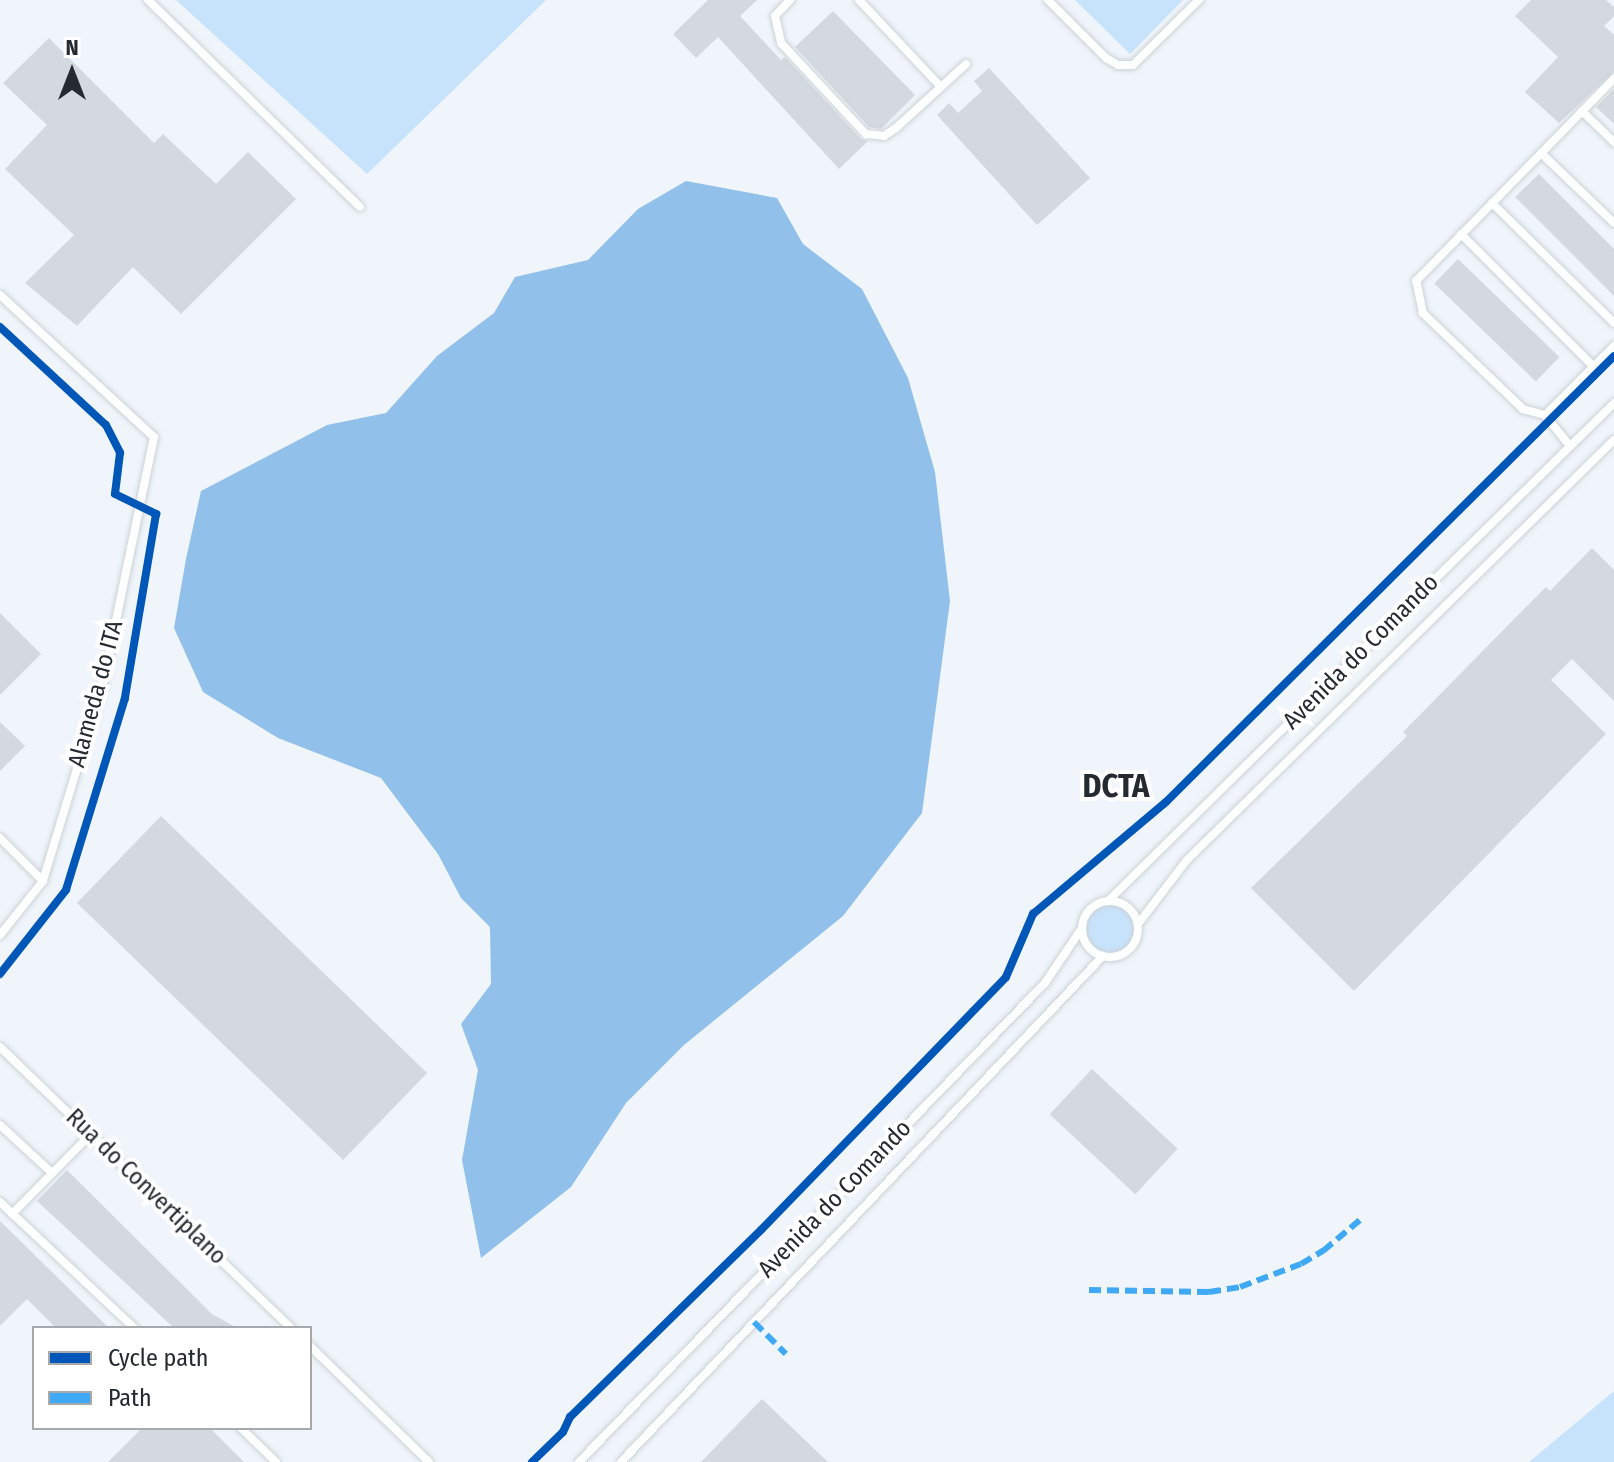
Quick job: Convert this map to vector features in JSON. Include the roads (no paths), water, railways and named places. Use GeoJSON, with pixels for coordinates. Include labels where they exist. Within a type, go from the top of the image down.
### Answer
{"type":"FeatureCollection","features":[{"type":"Feature","properties":{"kind":"lane"},"geometry":{"type":"LineString","coordinates":[[148,0],[360,207]]}},
{"type":"Feature","properties":{"kind":"lane"},"geometry":{"type":"LineString","coordinates":[[790,0],[775,16],[781,43],[866,134],[884,136],[896,128],[966,64]]}},
{"type":"Feature","properties":{"kind":"lane"},"geometry":{"type":"LineString","coordinates":[[859,0],[940,86]]}},
{"type":"Feature","properties":{"kind":"lane"},"geometry":{"type":"LineString","coordinates":[[1048,0],[1106,58],[1118,65],[1133,65],[1199,0]]}},
{"type":"Feature","properties":{"kind":"lane"},"geometry":{"type":"LineString","coordinates":[[1570,446],[1545,415],[1523,409],[1423,313],[1416,281],[1614,79]]}},
{"type":"Feature","properties":{"kind":"lane"},"geometry":{"type":"LineString","coordinates":[[1582,111],[1614,142]]}},
{"type":"Feature","properties":{"kind":"lane"},"geometry":{"type":"LineString","coordinates":[[1541,153],[1614,223]]}},
{"type":"Feature","properties":{"kind":"lane"},"geometry":{"type":"LineString","coordinates":[[1492,203],[1614,323]]}},
{"type":"Feature","properties":{"kind":"lane"},"geometry":{"type":"LineString","coordinates":[[1461,234],[1594,367]]}},
{"type":"Feature","properties":{"kind":"lane","name":"Alameda do ITA"},"geometry":{"type":"LineString","coordinates":[[0,295],[154,437],[103,683],[43,881],[0,935]]}},
{"type":"Feature","properties":{"kind":"lane"},"geometry":{"type":"LineString","coordinates":[[1545,415],[1614,346]]}},
{"type":"Feature","properties":{"kind":"lane","name":"Avenida do Comando"},"geometry":{"type":"LineString","coordinates":[[1108,901],[1614,403]]}},
{"type":"Feature","properties":{"kind":"lane","name":"Avenida do Comando"},"geometry":{"type":"LineString","coordinates":[[1138,924],[1187,860],[1614,440]]}},
{"type":"Feature","properties":{"kind":"lane"},"geometry":{"type":"LineString","coordinates":[[0,838],[43,881]]}},
{"type":"Feature","properties":{"kind":"lane"},"geometry":{"type":"LineString","coordinates":[[1108,901],[1124,904],[1138,924],[1133,947],[1120,956],[1103,956],[1087,946],[1082,928],[1087,913],[1108,901]]}},
{"type":"Feature","properties":{"kind":"lane","name":"Avenida do Comando"},"geometry":{"type":"LineString","coordinates":[[579,1462],[1045,983],[1082,928]]}},
{"type":"Feature","properties":{"kind":"lane","name":"Avenida do Comando"},"geometry":{"type":"LineString","coordinates":[[621,1462],[1103,956]]}},
{"type":"Feature","properties":{"kind":"lane"},"geometry":{"type":"LineString","coordinates":[[0,1062],[4,1051]]}},
{"type":"Feature","properties":{"kind":"lane","name":"Rua do Convertiplano"},"geometry":{"type":"LineString","coordinates":[[4,1051],[289,1326]]}},
{"type":"Feature","properties":{"kind":"lane"},"geometry":{"type":"LineString","coordinates":[[0,1125],[52,1173]]}},
{"type":"Feature","properties":{"kind":"lane"},"geometry":{"type":"LineString","coordinates":[[12,1214],[91,1134]]}},
{"type":"Feature","properties":{"kind":"lane"},"geometry":{"type":"LineString","coordinates":[[0,1202],[132,1326]]}},
{"type":"Feature","properties":{"kind":"lane"},"geometry":{"type":"LineString","coordinates":[[312,1348],[429,1462]]}},
{"type":"Feature","properties":{"kind":"lane"},"geometry":{"type":"LineString","coordinates":[[243,1430],[276,1462]]}},
{"type":"Feature","properties":{"kind":"water"},"geometry":{"type":"Polygon","coordinates":[[[686,181],[777,198],[803,244],[862,289],[908,378],[935,472],[950,601],[922,813],[843,916],[684,1045],[626,1103],[571,1187],[481,1258],[462,1160],[478,1070],[461,1024],[491,984],[490,927],[461,898],[438,854],[381,778],[278,738],[203,692],[174,628],[186,559],[201,491],[327,425],[386,413],[437,356],[494,313],[515,277],[588,260],[638,209],[686,181]]]}},
{"type":"Feature","properties":{"kind":"district","name":"DCTA"},"geometry":{"type":"Point","coordinates":[1116,786]}}]}
